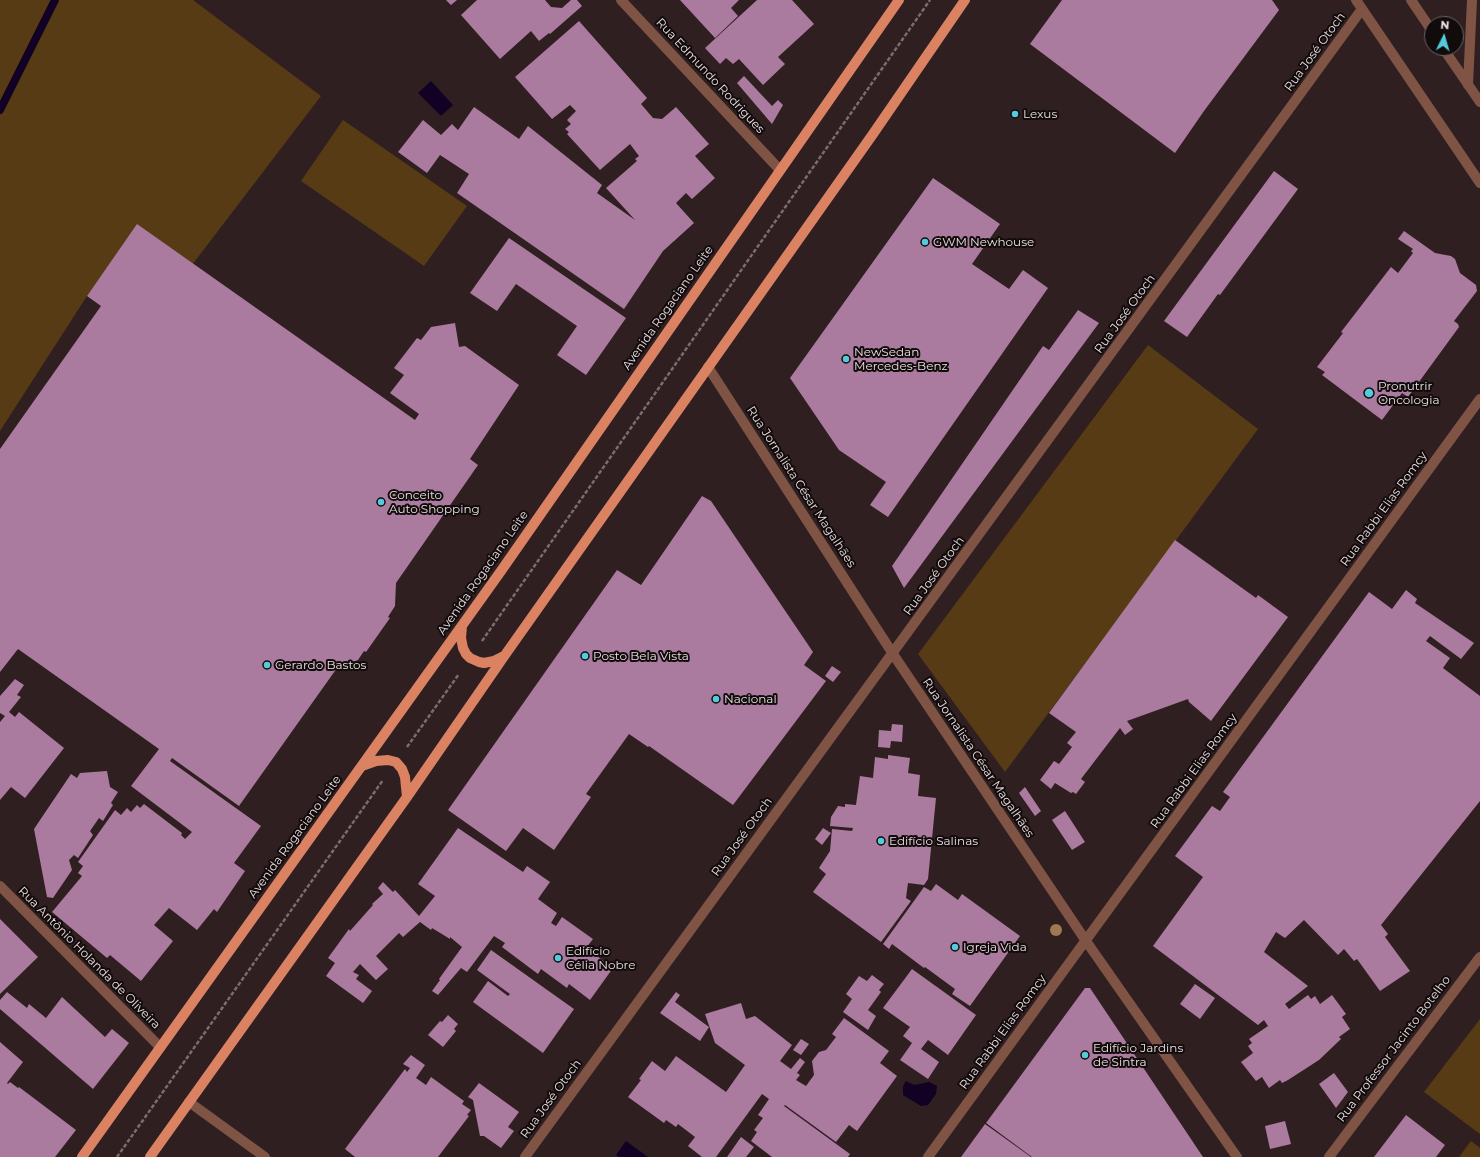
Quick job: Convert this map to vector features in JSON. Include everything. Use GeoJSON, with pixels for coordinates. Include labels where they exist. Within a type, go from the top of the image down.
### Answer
{"type":"FeatureCollection","features":[{"type":"Feature","properties":{"kind":"main road","name":"Avenida Rogaciano Leite"},"geometry":{"type":"LineString","coordinates":[[82,1157],[462,626],[899,0]]}},
{"type":"Feature","properties":{"kind":"main road"},"geometry":{"type":"LineString","coordinates":[[150,1157],[407,797],[505,655],[869,141],[965,0]]}},
{"type":"Feature","properties":{"kind":"main road"},"geometry":{"type":"LineString","coordinates":[[462,626],[460,638],[463,648],[470,658],[484,663],[494,661],[505,655]]}},
{"type":"Feature","properties":{"kind":"main road"},"geometry":{"type":"LineString","coordinates":[[362,766],[376,761],[388,760],[396,762],[402,769],[405,777],[407,797]]}},
{"type":"Feature","properties":{"kind":"street","name":"Rua Edmundo Rodrigues"},"geometry":{"type":"LineString","coordinates":[[621,0],[780,170]]}},
{"type":"Feature","properties":{"kind":"street"},"geometry":{"type":"LineString","coordinates":[[1356,0],[1479,179]]}},
{"type":"Feature","properties":{"kind":"street"},"geometry":{"type":"LineString","coordinates":[[1411,0],[1424,19]]}},
{"type":"Feature","properties":{"kind":"street"},"geometry":{"type":"LineString","coordinates":[[1468,85],[1472,0]]}},
{"type":"Feature","properties":{"kind":"street","name":"Rua José Otoch"},"geometry":{"type":"LineString","coordinates":[[525,1157],[1362,9]]}},
{"type":"Feature","properties":{"kind":"street"},"geometry":{"type":"LineString","coordinates":[[1448,56],[1480,102]]}},
{"type":"Feature","properties":{"kind":"street","name":"Rua Jornalista César Magalhães"},"geometry":{"type":"LineString","coordinates":[[708,367],[893,654],[1086,941],[1236,1157]]}},
{"type":"Feature","properties":{"kind":"street","name":"Rua Rabbi Elias Romcy"},"geometry":{"type":"LineString","coordinates":[[928,1157],[1480,399]]}},
{"type":"Feature","properties":{"kind":"street","name":"Rua Antônio Holanda de Oliveira"},"geometry":{"type":"LineString","coordinates":[[0,886],[160,1047]]}},
{"type":"Feature","properties":{"kind":"street","name":"Rua Professor Jacinto Botelho"},"geometry":{"type":"LineString","coordinates":[[1330,1157],[1480,957]]}},
{"type":"Feature","properties":{"kind":"street"},"geometry":{"type":"LineString","coordinates":[[189,1102],[265,1157]]}},
{"type":"Feature","properties":{"kind":"path"},"geometry":{"type":"LineString","coordinates":[[117,1157],[470,658],[930,0]]}},
{"type":"Feature","properties":{"kind":"shaded area"},"geometry":{"type":"Polygon","coordinates":[[[0,0],[193,0],[321,96],[192,265],[137,225],[87,296],[0,431],[0,0]]]}},
{"type":"Feature","properties":{"kind":"shaded area"},"geometry":{"type":"Polygon","coordinates":[[[431,81],[453,105],[441,116],[418,93],[431,81]]]}},
{"type":"Feature","properties":{"kind":"shaded area"},"geometry":{"type":"Polygon","coordinates":[[[343,120],[467,206],[424,266],[301,181],[343,120]]]}},
{"type":"Feature","properties":{"kind":"shaded area"},"geometry":{"type":"Polygon","coordinates":[[[1148,345],[1258,429],[1005,772],[918,654],[1148,345]]]}},
{"type":"Feature","properties":{"kind":"shaded area"},"geometry":{"type":"Polygon","coordinates":[[[1480,1019],[1480,1134],[1424,1092],[1480,1019]]]}},
{"type":"Feature","properties":{"kind":"shaded area"},"geometry":{"type":"Polygon","coordinates":[[[906,1081],[915,1085],[929,1082],[937,1086],[936,1094],[928,1105],[921,1106],[903,1095],[903,1086],[906,1081]]]}},
{"type":"Feature","properties":{"kind":"shaded area"},"geometry":{"type":"Polygon","coordinates":[[[626,1141],[648,1157],[619,1157],[616,1155],[626,1141]]]}},
{"type":"Feature","properties":{"kind":"shaded area"},"geometry":{"type":"Polygon","coordinates":[[[1471,1141],[1480,1148],[1480,1157],[1459,1157],[1471,1141]]]}},
{"type":"Feature","properties":{"kind":"building"},"geometry":{"type":"Polygon","coordinates":[[[446,0],[457,0],[451,5],[446,0]]]}},
{"type":"Feature","properties":{"kind":"building"},"geometry":{"type":"Polygon","coordinates":[[[477,0],[545,0],[551,7],[562,8],[571,0],[577,0],[582,6],[550,34],[549,33],[539,41],[531,31],[500,59],[461,15],[477,0]]]}},
{"type":"Feature","properties":{"kind":"building"},"geometry":{"type":"Polygon","coordinates":[[[680,0],[739,0],[731,8],[738,16],[715,38],[680,0]]]}},
{"type":"Feature","properties":{"kind":"building"},"geometry":{"type":"Polygon","coordinates":[[[757,0],[792,0],[814,24],[778,57],[785,64],[763,85],[739,59],[733,64],[726,58],[720,64],[705,48],[757,0]]]}},
{"type":"Feature","properties":{"kind":"building"},"geometry":{"type":"Polygon","coordinates":[[[1062,0],[1272,0],[1279,10],[1204,111],[1175,153],[1030,44],[1062,0]]]}},
{"type":"Feature","properties":{"kind":"building"},"geometry":{"type":"Polygon","coordinates":[[[579,21],[647,98],[641,104],[653,118],[662,119],[676,107],[709,144],[695,156],[715,178],[692,199],[686,193],[676,203],[694,223],[663,251],[624,309],[457,193],[469,174],[440,155],[427,173],[398,152],[423,120],[441,135],[452,124],[458,130],[474,107],[519,139],[528,126],[602,185],[597,193],[635,220],[606,188],[637,161],[635,159],[639,156],[630,144],[600,170],[567,134],[569,132],[565,129],[571,124],[567,120],[576,111],[570,105],[552,119],[515,77],[579,21]]]}},
{"type":"Feature","properties":{"kind":"building"},"geometry":{"type":"Polygon","coordinates":[[[744,76],[772,106],[778,100],[783,105],[772,124],[737,83],[744,76]]]}},
{"type":"Feature","properties":{"kind":"building"},"geometry":{"type":"Polygon","coordinates":[[[1274,171],[1298,189],[1187,337],[1164,321],[1274,171]]]}},
{"type":"Feature","properties":{"kind":"building"},"geometry":{"type":"Polygon","coordinates":[[[933,178],[1000,224],[972,264],[1009,289],[1023,270],[1048,288],[888,517],[870,505],[886,482],[839,450],[790,378],[933,178]]]}},
{"type":"Feature","properties":{"kind":"building"},"geometry":{"type":"Polygon","coordinates":[[[137,224],[415,420],[419,414],[390,393],[404,375],[394,368],[417,338],[421,340],[431,327],[455,323],[459,347],[465,346],[519,385],[470,459],[478,465],[396,583],[395,606],[388,617],[390,618],[366,652],[364,651],[358,660],[337,668],[239,806],[172,758],[170,761],[261,826],[234,863],[245,871],[217,912],[214,909],[197,930],[169,908],[154,925],[173,941],[141,981],[110,955],[107,958],[52,912],[82,876],[78,873],[83,866],[78,862],[115,810],[121,815],[127,808],[131,812],[137,805],[140,808],[144,804],[182,833],[181,835],[185,839],[192,832],[131,786],[159,749],[18,649],[0,672],[0,449],[101,306],[87,296],[137,224]]]}},
{"type":"Feature","properties":{"kind":"building"},"geometry":{"type":"Polygon","coordinates":[[[1404,231],[1435,253],[1451,256],[1455,259],[1460,273],[1476,285],[1477,291],[1454,321],[1459,327],[1408,397],[1402,393],[1382,420],[1322,375],[1325,372],[1317,367],[1343,333],[1341,332],[1391,267],[1398,273],[1413,253],[1411,251],[1413,249],[1398,239],[1404,231]]]}},
{"type":"Feature","properties":{"kind":"building"},"geometry":{"type":"Polygon","coordinates":[[[509,238],[626,318],[586,375],[557,355],[577,326],[516,284],[497,311],[470,293],[509,238]]]}},
{"type":"Feature","properties":{"kind":"building"},"geometry":{"type":"Polygon","coordinates":[[[1078,310],[1099,323],[904,588],[892,566],[1043,346],[1049,350],[1078,310]]]}},
{"type":"Feature","properties":{"kind":"building"},"geometry":{"type":"Polygon","coordinates":[[[702,496],[711,501],[813,652],[804,665],[826,681],[733,805],[649,746],[648,747],[629,734],[586,794],[591,797],[554,850],[523,828],[506,851],[448,810],[617,570],[641,585],[702,496]]]}},
{"type":"Feature","properties":{"kind":"building"},"geometry":{"type":"Polygon","coordinates":[[[1175,540],[1256,598],[1258,595],[1288,617],[1211,721],[1189,702],[1188,699],[1127,721],[1133,729],[1125,735],[1120,728],[1081,779],[1085,782],[1076,794],[1073,792],[1071,793],[1055,783],[1051,789],[1040,780],[1054,761],[1059,764],[1072,747],[1067,743],[1076,732],[1049,713],[1175,540]]]}},
{"type":"Feature","properties":{"kind":"building"},"geometry":{"type":"Polygon","coordinates":[[[1406,590],[1417,599],[1415,603],[1474,643],[1461,659],[1430,636],[1426,641],[1450,658],[1443,668],[1480,696],[1480,801],[1381,925],[1388,934],[1385,937],[1410,971],[1380,991],[1357,959],[1354,961],[1344,949],[1338,955],[1304,920],[1285,938],[1276,932],[1264,952],[1308,986],[1285,1004],[1289,1009],[1308,995],[1311,999],[1315,996],[1320,1004],[1332,995],[1346,1014],[1342,1017],[1350,1029],[1339,1037],[1341,1039],[1319,1060],[1288,1080],[1282,1083],[1280,1080],[1269,1088],[1262,1077],[1256,1081],[1241,1062],[1253,1053],[1248,1046],[1252,1043],[1249,1039],[1268,1026],[1264,1020],[1258,1025],[1153,946],[1203,877],[1175,856],[1212,806],[1220,811],[1230,797],[1223,792],[1369,592],[1392,609],[1406,590]]]}},
{"type":"Feature","properties":{"kind":"building"},"geometry":{"type":"Polygon","coordinates":[[[832,666],[841,672],[833,682],[825,676],[832,666]]]}},
{"type":"Feature","properties":{"kind":"building"},"geometry":{"type":"Polygon","coordinates":[[[15,679],[24,685],[17,695],[21,697],[9,712],[15,717],[19,712],[64,748],[25,798],[11,787],[0,800],[0,722],[5,716],[0,713],[0,696],[15,679]]]}},
{"type":"Feature","properties":{"kind":"building"},"geometry":{"type":"Polygon","coordinates":[[[892,724],[903,725],[902,742],[891,741],[890,748],[878,747],[879,730],[891,731],[892,724]]]}},
{"type":"Feature","properties":{"kind":"building","name":"Edifício Salinas"},"geometry":{"type":"Polygon","coordinates":[[[888,755],[910,758],[908,773],[920,775],[918,796],[936,798],[928,879],[924,885],[908,883],[906,898],[911,901],[881,942],[813,892],[826,874],[819,868],[830,851],[832,829],[852,831],[853,828],[830,826],[831,817],[838,806],[845,807],[845,804],[856,805],[860,776],[873,778],[875,757],[888,759],[888,755]]]}},
{"type":"Feature","properties":{"kind":"building"},"geometry":{"type":"Polygon","coordinates":[[[107,771],[110,787],[118,792],[111,803],[113,805],[103,821],[99,818],[90,831],[93,835],[78,858],[74,855],[69,860],[72,870],[53,898],[47,897],[34,829],[71,774],[77,778],[80,773],[107,771]]]}},
{"type":"Feature","properties":{"kind":"building"},"geometry":{"type":"Polygon","coordinates":[[[1025,787],[1041,811],[1035,816],[1019,793],[1025,787]]]}},
{"type":"Feature","properties":{"kind":"building"},"geometry":{"type":"Polygon","coordinates":[[[1065,811],[1085,842],[1072,850],[1052,820],[1065,811]]]}},
{"type":"Feature","properties":{"kind":"building"},"geometry":{"type":"Polygon","coordinates":[[[458,828],[523,872],[527,866],[550,882],[538,899],[557,913],[551,923],[556,926],[562,917],[593,939],[586,948],[613,968],[590,1000],[569,984],[567,988],[541,969],[538,974],[502,947],[505,943],[494,936],[467,972],[461,968],[438,995],[432,991],[462,947],[450,937],[450,939],[432,928],[431,930],[420,922],[403,937],[399,933],[376,956],[388,969],[376,980],[360,964],[353,972],[359,975],[356,979],[372,991],[363,1003],[326,976],[335,963],[328,958],[349,929],[350,931],[373,905],[372,904],[383,894],[378,888],[383,882],[393,892],[395,890],[419,916],[435,896],[418,884],[458,828]]]}},
{"type":"Feature","properties":{"kind":"building"},"geometry":{"type":"Polygon","coordinates":[[[823,828],[831,833],[822,845],[815,839],[823,828]]]}},
{"type":"Feature","properties":{"kind":"building","name":"Igreja Vida"},"geometry":{"type":"Polygon","coordinates":[[[936,884],[958,900],[962,894],[1020,936],[970,1006],[952,994],[955,989],[925,967],[924,968],[892,944],[889,949],[883,944],[924,887],[931,891],[936,884]]]}},
{"type":"Feature","properties":{"kind":"building"},"geometry":{"type":"Polygon","coordinates":[[[0,919],[38,957],[0,994],[0,919]]]}},
{"type":"Feature","properties":{"kind":"building"},"geometry":{"type":"Polygon","coordinates":[[[491,950],[574,1009],[543,1053],[473,1002],[488,981],[508,996],[510,994],[477,970],[491,950]]]}},
{"type":"Feature","properties":{"kind":"building"},"geometry":{"type":"Polygon","coordinates":[[[912,969],[976,1015],[948,1055],[928,1040],[921,1049],[939,1062],[928,1079],[900,1060],[912,1043],[903,1036],[910,1027],[883,1008],[912,969]]]}},
{"type":"Feature","properties":{"kind":"building"},"geometry":{"type":"Polygon","coordinates":[[[872,975],[884,984],[879,990],[881,992],[868,1010],[876,1016],[868,1030],[843,1012],[852,999],[846,994],[859,976],[867,981],[872,975]]]}},
{"type":"Feature","properties":{"kind":"building"},"geometry":{"type":"Polygon","coordinates":[[[1195,984],[1215,998],[1200,1019],[1180,1004],[1195,984]]]}},
{"type":"Feature","properties":{"kind":"building","name":"Edifício Jardins de Sintra"},"geometry":{"type":"Polygon","coordinates":[[[1085,988],[1090,988],[1203,1157],[1032,1157],[986,1123],[1085,988]]]}},
{"type":"Feature","properties":{"kind":"building"},"geometry":{"type":"Polygon","coordinates":[[[7,992],[27,1008],[29,1004],[46,1018],[62,997],[105,1037],[112,1029],[129,1043],[93,1089],[0,1009],[0,1000],[7,992]]]}},
{"type":"Feature","properties":{"kind":"building"},"geometry":{"type":"Polygon","coordinates":[[[676,992],[680,995],[675,1002],[709,1027],[700,1041],[660,1013],[676,992]]]}},
{"type":"Feature","properties":{"kind":"building"},"geometry":{"type":"Polygon","coordinates":[[[741,1003],[746,1019],[755,1016],[792,1045],[780,1061],[791,1069],[800,1058],[805,1062],[797,1073],[800,1075],[796,1080],[806,1086],[814,1075],[812,1061],[819,1052],[826,1050],[836,1037],[832,1034],[844,1018],[889,1051],[880,1063],[897,1076],[857,1131],[849,1125],[836,1142],[785,1105],[784,1106],[850,1154],[848,1157],[772,1157],[751,1141],[757,1132],[754,1130],[763,1118],[758,1115],[769,1099],[762,1094],[716,1157],[702,1157],[688,1146],[695,1137],[678,1124],[676,1127],[666,1120],[664,1123],[628,1097],[641,1080],[639,1079],[652,1061],[665,1071],[676,1056],[726,1092],[745,1065],[715,1043],[705,1014],[741,1003]]]}},
{"type":"Feature","properties":{"kind":"building"},"geometry":{"type":"Polygon","coordinates":[[[448,1015],[458,1024],[454,1029],[456,1031],[443,1047],[428,1035],[440,1021],[442,1022],[448,1015]]]}},
{"type":"Feature","properties":{"kind":"building"},"geometry":{"type":"Polygon","coordinates":[[[801,1039],[809,1044],[801,1055],[793,1050],[801,1039]]]}},
{"type":"Feature","properties":{"kind":"building"},"geometry":{"type":"Polygon","coordinates":[[[0,1042],[23,1062],[7,1083],[8,1084],[10,1082],[18,1088],[19,1087],[76,1130],[55,1157],[0,1157],[0,1042]]]}},
{"type":"Feature","properties":{"kind":"building"},"geometry":{"type":"Polygon","coordinates":[[[411,1055],[425,1065],[416,1078],[426,1085],[431,1077],[464,1101],[462,1104],[471,1110],[467,1115],[469,1116],[438,1157],[355,1157],[345,1149],[405,1069],[407,1072],[410,1068],[403,1064],[411,1055]]]}},
{"type":"Feature","properties":{"kind":"building"},"geometry":{"type":"Polygon","coordinates":[[[1334,1073],[1348,1092],[1336,1108],[1319,1084],[1334,1073]]]}},
{"type":"Feature","properties":{"kind":"building"},"geometry":{"type":"Polygon","coordinates":[[[479,1083],[519,1112],[508,1127],[514,1131],[501,1148],[484,1136],[480,1136],[473,1100],[468,1097],[479,1083]]]}},
{"type":"Feature","properties":{"kind":"building"},"geometry":{"type":"Polygon","coordinates":[[[1406,1115],[1445,1145],[1436,1157],[1374,1157],[1406,1115]]]}},
{"type":"Feature","properties":{"kind":"building"},"geometry":{"type":"Polygon","coordinates":[[[1285,1121],[1291,1144],[1270,1149],[1265,1126],[1285,1121]]]}},
{"type":"Feature","properties":{"kind":"building"},"geometry":{"type":"Polygon","coordinates":[[[985,1124],[1031,1157],[961,1157],[985,1124]]]}},
{"type":"Feature","properties":{"kind":"building"},"geometry":{"type":"Polygon","coordinates":[[[741,1137],[754,1147],[746,1157],[727,1157],[741,1137]]]}},
{"type":"Feature","properties":{"kind":"waterway"},"geometry":{"type":"LineString","coordinates":[[0,110],[55,0]]}},
{"type":"Feature","properties":{"kind":"place","name":"Lexus"},"geometry":{"type":"Point","coordinates":[1015,114]}},
{"type":"Feature","properties":{"kind":"place","name":"GWM Newhouse"},"geometry":{"type":"Point","coordinates":[925,242]}},
{"type":"Feature","properties":{"kind":"place","name":"NewSedan Mercedes-Benz"},"geometry":{"type":"Point","coordinates":[846,359]}},
{"type":"Feature","properties":{"kind":"place","name":"Pronutrir Oncologia"},"geometry":{"type":"Point","coordinates":[1369,393]}},
{"type":"Feature","properties":{"kind":"place","name":"Conceito Auto Shopping"},"geometry":{"type":"Point","coordinates":[381,502]}},
{"type":"Feature","properties":{"kind":"place","name":"Posto Bela Vista"},"geometry":{"type":"Point","coordinates":[585,656]}},
{"type":"Feature","properties":{"kind":"place","name":"Gerardo Bastos"},"geometry":{"type":"Point","coordinates":[267,665]}},
{"type":"Feature","properties":{"kind":"place","name":"Nacional"},"geometry":{"type":"Point","coordinates":[716,699]}},
{"type":"Feature","properties":{"kind":"place","name":"Edifício Salinas"},"geometry":{"type":"Point","coordinates":[881,841]}},
{"type":"Feature","properties":{"kind":"place","name":"Igreja Vida"},"geometry":{"type":"Point","coordinates":[955,947]}},
{"type":"Feature","properties":{"kind":"place","name":"Edifício Célia Nobre"},"geometry":{"type":"Point","coordinates":[558,958]}},
{"type":"Feature","properties":{"kind":"place","name":"Edifício Jardins de Sintra"},"geometry":{"type":"Point","coordinates":[1085,1055]}}]}
